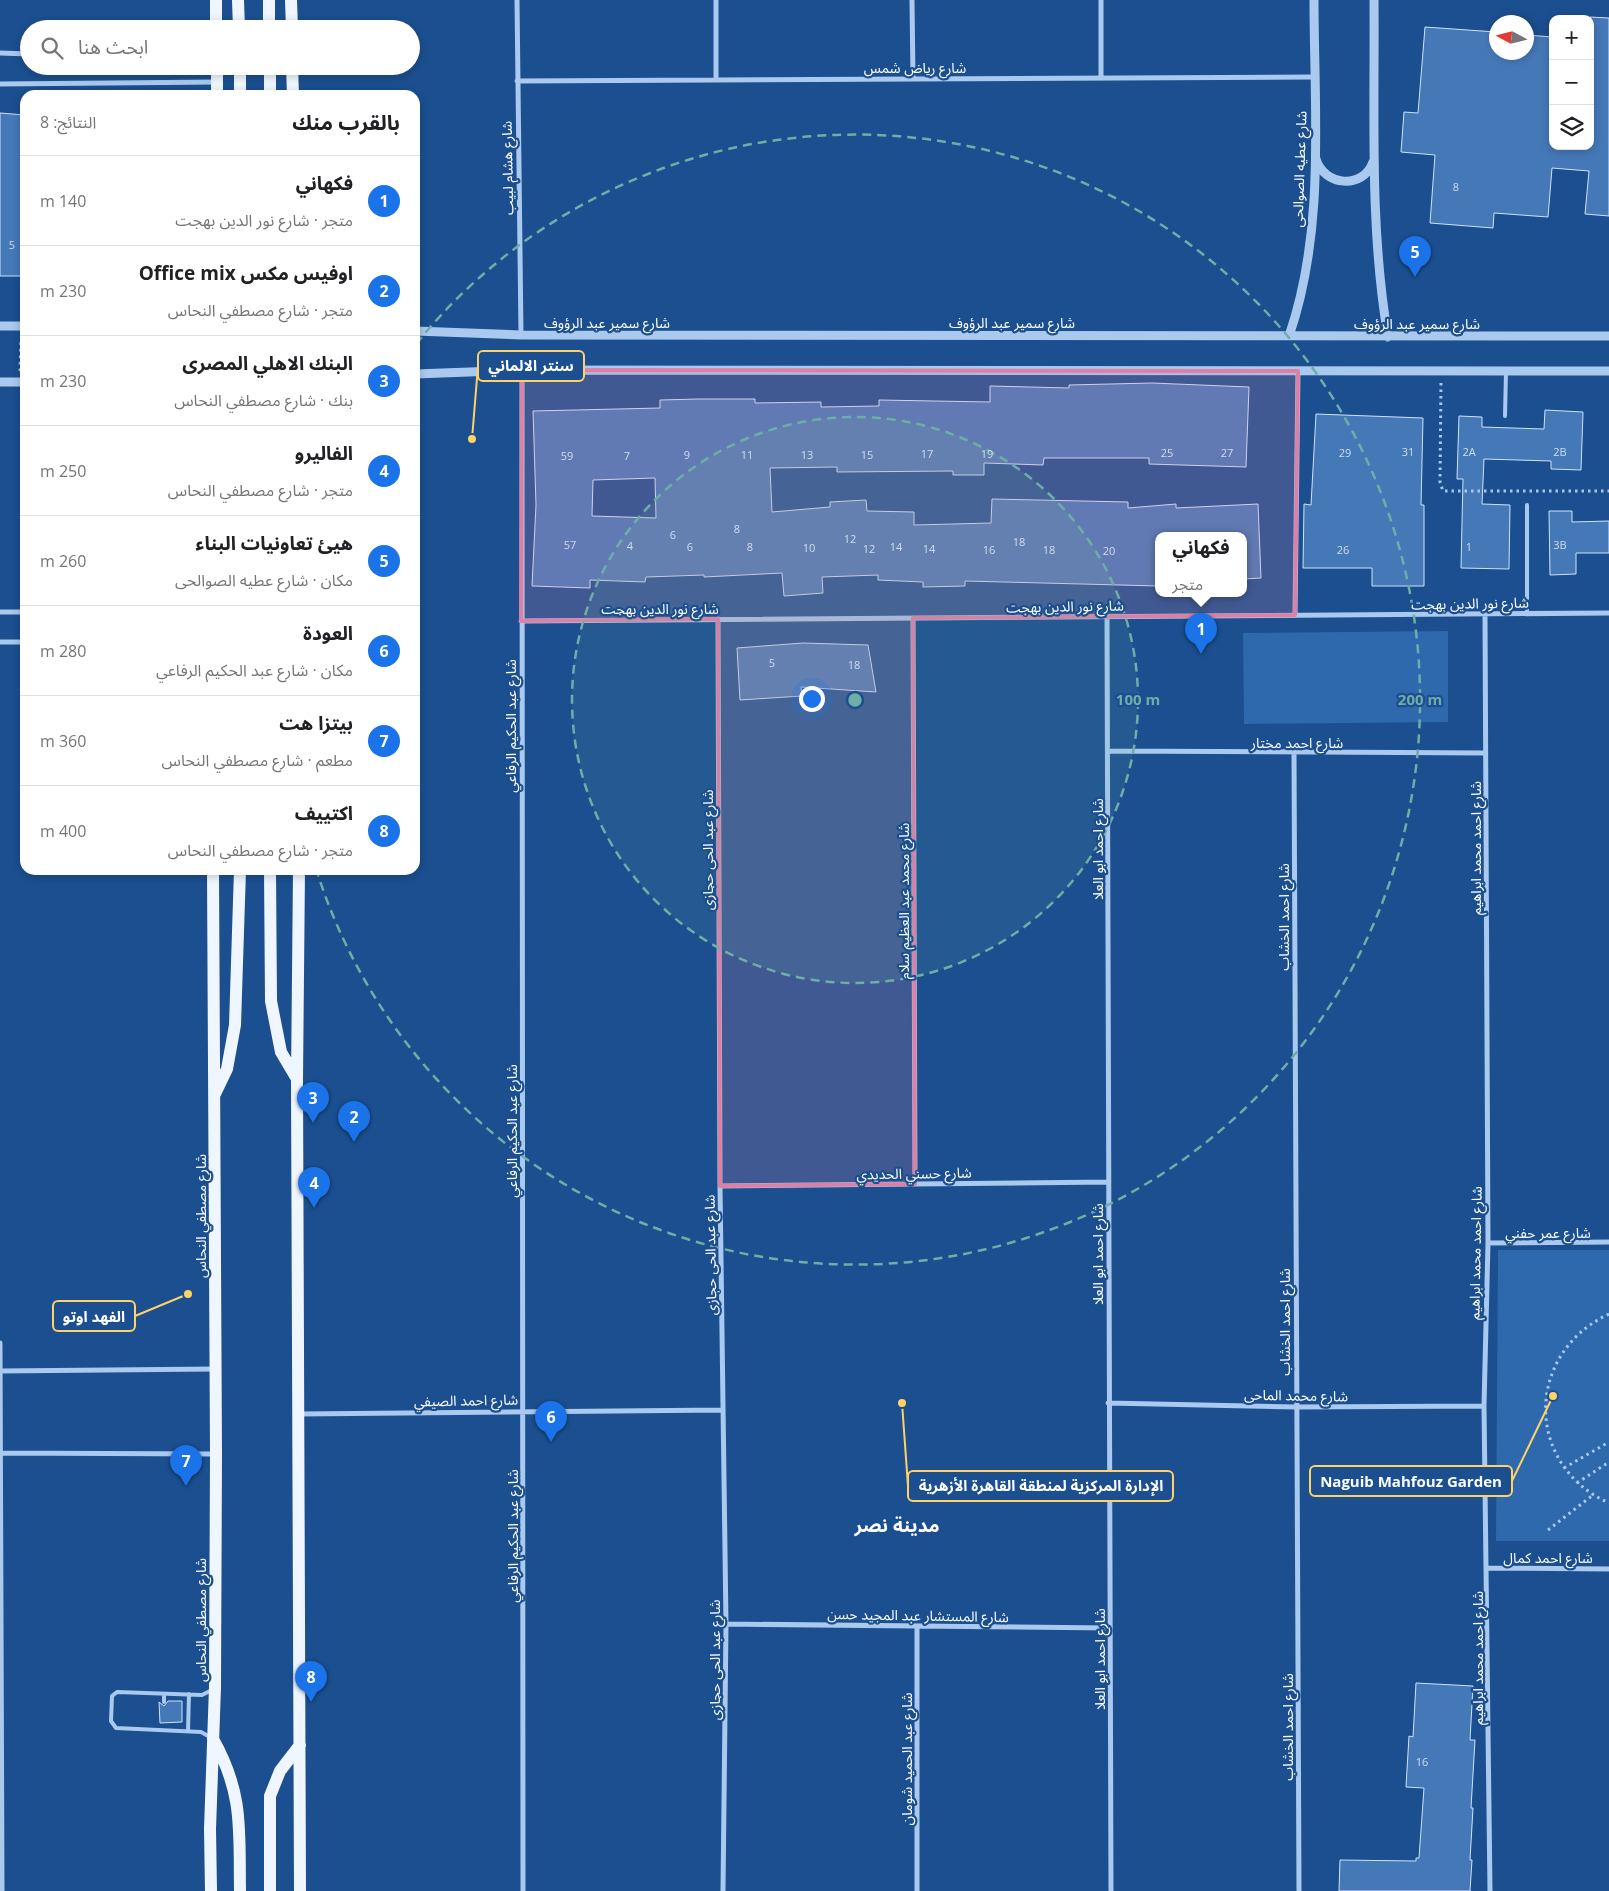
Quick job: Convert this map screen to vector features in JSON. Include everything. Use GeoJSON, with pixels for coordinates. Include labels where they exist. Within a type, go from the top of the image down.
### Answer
{"type":"FeatureCollection","features":[{"type":"Feature","properties":{"kind":"main road"},"geometry":{"type":"LineString","coordinates":[[216,0],[216,20]]}},
{"type":"Feature","properties":{"kind":"main road"},"geometry":{"type":"LineString","coordinates":[[238,0],[239,20]]}},
{"type":"Feature","properties":{"kind":"main road"},"geometry":{"type":"LineString","coordinates":[[269,0],[269,20]]}},
{"type":"Feature","properties":{"kind":"main road"},"geometry":{"type":"LineString","coordinates":[[291,0],[292,20]]}},
{"type":"Feature","properties":{"kind":"main road"},"geometry":{"type":"LineString","coordinates":[[217,75],[217,89]]}},
{"type":"Feature","properties":{"kind":"main road"},"geometry":{"type":"LineString","coordinates":[[240,75],[240,90]]}},
{"type":"Feature","properties":{"kind":"main road"},"geometry":{"type":"LineString","coordinates":[[270,75],[270,90]]}},
{"type":"Feature","properties":{"kind":"main road"},"geometry":{"type":"LineString","coordinates":[[292,75],[293,90]]}},
{"type":"Feature","properties":{"kind":"main road","name":"شارع مصطفي النحاس"},"geometry":{"type":"LineString","coordinates":[[211,1891],[210,1829],[215,1687],[216,1454],[213,875]]}},
{"type":"Feature","properties":{"kind":"main road"},"geometry":{"type":"LineString","coordinates":[[214,1096],[227,1069],[236,1025],[240,875]]}},
{"type":"Feature","properties":{"kind":"main road"},"geometry":{"type":"LineString","coordinates":[[270,875],[271,1001],[281,1052],[297,1079]]}},
{"type":"Feature","properties":{"kind":"main road"},"geometry":{"type":"LineString","coordinates":[[299,875],[297,1079],[300,1891]]}},
{"type":"Feature","properties":{"kind":"main road"},"geometry":{"type":"LineString","coordinates":[[213,1739],[226,1762],[235,1788],[239,1815],[240,1891]]}},
{"type":"Feature","properties":{"kind":"main road"},"geometry":{"type":"LineString","coordinates":[[270,1891],[268,1810],[270,1796],[280,1771],[300,1746]]}},
{"type":"Feature","properties":{"kind":"street","name":"شارع هشام لبيب"},"geometry":{"type":"LineString","coordinates":[[517,0],[521,335]]}},
{"type":"Feature","properties":{"kind":"street"},"geometry":{"type":"LineString","coordinates":[[716,0],[716,79]]}},
{"type":"Feature","properties":{"kind":"street"},"geometry":{"type":"LineString","coordinates":[[912,0],[913,79]]}},
{"type":"Feature","properties":{"kind":"street"},"geometry":{"type":"LineString","coordinates":[[1101,0],[1101,78]]}},
{"type":"Feature","properties":{"kind":"street","name":"شارع عطيه الصوالحى"},"geometry":{"type":"LineString","coordinates":[[1289,336],[1306,278],[1315,156],[1314,0]]}},
{"type":"Feature","properties":{"kind":"street"},"geometry":{"type":"LineString","coordinates":[[1374,0],[1376,250],[1388,336]]}},
{"type":"Feature","properties":{"kind":"street"},"geometry":{"type":"LineString","coordinates":[[0,54],[20,54]]}},
{"type":"Feature","properties":{"kind":"street","name":"شارع رياض شمس"},"geometry":{"type":"LineString","coordinates":[[517,80],[1314,77]]}},
{"type":"Feature","properties":{"kind":"street"},"geometry":{"type":"LineString","coordinates":[[0,84],[217,89]]}},
{"type":"Feature","properties":{"kind":"street"},"geometry":{"type":"LineString","coordinates":[[1315,156],[1323,173],[1340,181],[1358,179],[1371,167],[1375,158]]}},
{"type":"Feature","properties":{"kind":"street"},"geometry":{"type":"LineString","coordinates":[[0,326],[20,326]]}},
{"type":"Feature","properties":{"kind":"street","name":"شارع سمير عبد الرؤوف"},"geometry":{"type":"LineString","coordinates":[[420,331],[521,335],[1609,336]]}},
{"type":"Feature","properties":{"kind":"street"},"geometry":{"type":"LineString","coordinates":[[420,374],[522,370],[1609,371]]}},
{"type":"Feature","properties":{"kind":"street","name":"شارع عبد الحكيم الرفاعي"},"geometry":{"type":"LineString","coordinates":[[522,370],[523,1891]]}},
{"type":"Feature","properties":{"kind":"street"},"geometry":{"type":"LineString","coordinates":[[1295,615],[1298,372]]}},
{"type":"Feature","properties":{"kind":"street"},"geometry":{"type":"LineString","coordinates":[[0,382],[20,382]]}},
{"type":"Feature","properties":{"kind":"street"},"geometry":{"type":"LineString","coordinates":[[0,612],[20,612]]}},
{"type":"Feature","properties":{"kind":"street","name":"شارع نور الدين بهجت"},"geometry":{"type":"LineString","coordinates":[[521,621],[1609,613]]}},
{"type":"Feature","properties":{"kind":"street","name":"شارع احمد محمد ابراهيم"},"geometry":{"type":"LineString","coordinates":[[1485,615],[1488,1243],[1484,1406],[1488,1568],[1490,1891]]}},
{"type":"Feature","properties":{"kind":"street","name":"شارع احمد ابو العلا"},"geometry":{"type":"LineString","coordinates":[[1107,617],[1111,1891]]}},
{"type":"Feature","properties":{"kind":"street","name":"شارع محمد عبد العظيم سلام"},"geometry":{"type":"LineString","coordinates":[[913,618],[915,1184]]}},
{"type":"Feature","properties":{"kind":"street","name":"شارع عبد الحى حجازى"},"geometry":{"type":"LineString","coordinates":[[718,619],[720,1186],[726,1624],[723,1891]]}},
{"type":"Feature","properties":{"kind":"street"},"geometry":{"type":"LineString","coordinates":[[0,642],[20,642]]}},
{"type":"Feature","properties":{"kind":"street","name":"شارع احمد مختار"},"geometry":{"type":"LineString","coordinates":[[1108,751],[1485,753]]}},
{"type":"Feature","properties":{"kind":"street","name":"شارع احمد الخشاب"},"geometry":{"type":"LineString","coordinates":[[1294,753],[1299,1891]]}},
{"type":"Feature","properties":{"kind":"street","name":"شارع حسني الحديدي"},"geometry":{"type":"LineString","coordinates":[[720,1186],[1109,1182]]}},
{"type":"Feature","properties":{"kind":"street","name":"شارع عمر حفني"},"geometry":{"type":"LineString","coordinates":[[1488,1243],[1609,1242]]}},
{"type":"Feature","properties":{"kind":"street"},"geometry":{"type":"LineString","coordinates":[[0,1342],[2,1891]]}},
{"type":"Feature","properties":{"kind":"street"},"geometry":{"type":"LineString","coordinates":[[0,1371],[216,1369]]}},
{"type":"Feature","properties":{"kind":"street","name":"شارع محمد الماحى"},"geometry":{"type":"LineString","coordinates":[[1108,1402],[1296,1407],[1484,1406]]}},
{"type":"Feature","properties":{"kind":"street","name":"شارع احمد الصيفي"},"geometry":{"type":"LineString","coordinates":[[298,1414],[524,1410],[723,1410]]}},
{"type":"Feature","properties":{"kind":"street"},"geometry":{"type":"LineString","coordinates":[[0,1453],[216,1454]]}},
{"type":"Feature","properties":{"kind":"street","name":"شارع احمد كمال"},"geometry":{"type":"LineString","coordinates":[[1488,1568],[1609,1569]]}},
{"type":"Feature","properties":{"kind":"street","name":"شارع المستشار عبد المجيد حسن"},"geometry":{"type":"LineString","coordinates":[[726,1624],[1110,1628]]}},
{"type":"Feature","properties":{"kind":"street","name":"شارع عبد الحميد شومان"},"geometry":{"type":"LineString","coordinates":[[917,1626],[917,1891]]}},
{"type":"Feature","properties":{"kind":"lane"},"geometry":{"type":"LineString","coordinates":[[1505,416],[1506,371]]}},
{"type":"Feature","properties":{"kind":"lane"},"geometry":{"type":"LineString","coordinates":[[1527,505],[1527,614]]}},
{"type":"Feature","properties":{"kind":"lane"},"geometry":{"type":"LineString","coordinates":[[213,1739],[201,1732],[116,1728],[111,1721],[114,1693],[206,1694],[215,1687]]}},
{"type":"Feature","properties":{"kind":"lane"},"geometry":{"type":"LineString","coordinates":[[164,1694],[164,1702]]}},
{"type":"Feature","properties":{"kind":"lane"},"geometry":{"type":"LineString","coordinates":[[188,1731],[189,1694]]}},
{"type":"Feature","properties":{"kind":"lane"},"geometry":{"type":"LineString","coordinates":[[163,1723],[163,1729]]}},
{"type":"Feature","properties":{"kind":"path"},"geometry":{"type":"LineString","coordinates":[[1442,372],[1440,484],[1443,491],[1609,491]]}},
{"type":"Feature","properties":{"kind":"path"},"geometry":{"type":"LineString","coordinates":[[1609,1314],[1579,1333],[1562,1352],[1551,1375],[1546,1400],[1546,1426],[1551,1442],[1564,1468],[1577,1483],[1592,1495],[1609,1503]]}},
{"type":"Feature","properties":{"kind":"path"},"geometry":{"type":"LineString","coordinates":[[1564,1468],[1609,1442]]}},
{"type":"Feature","properties":{"kind":"path"},"geometry":{"type":"LineString","coordinates":[[1577,1483],[1609,1462]]}},
{"type":"Feature","properties":{"kind":"path"},"geometry":{"type":"LineString","coordinates":[[1548,1530],[1592,1495]]}},
{"type":"Feature","properties":{"kind":"highlighted area"},"geometry":{"type":"Polygon","coordinates":[[[522,370],[1298,371],[1295,615],[913,618],[915,1184],[720,1186],[718,619],[521,621],[522,370]]]}},
{"type":"Feature","properties":{"kind":"shaded area"},"geometry":{"type":"Polygon","coordinates":[[[1448,631],[1448,722],[1244,724],[1243,633],[1448,631]]]}},
{"type":"Feature","properties":{"kind":"shaded area"},"geometry":{"type":"Polygon","coordinates":[[[1498,1250],[1609,1250],[1609,1541],[1496,1541],[1498,1250]]]}},
{"type":"Feature","properties":{"kind":"building"},"geometry":{"type":"Polygon","coordinates":[[[1594,17],[1609,18],[1609,216],[1585,214],[1589,171],[1552,168],[1548,217],[1494,213],[1493,228],[1430,223],[1435,155],[1401,152],[1404,112],[1418,113],[1425,27],[1489,32],[1489,60],[1534,60],[1534,36],[1549,37],[1549,150],[1594,150],[1594,17]]]}},
{"type":"Feature","properties":{"kind":"building"},"geometry":{"type":"Polygon","coordinates":[[[0,113],[20,115],[20,276],[0,276],[0,113]]]}},
{"type":"Feature","properties":{"kind":"building"},"geometry":{"type":"Polygon","coordinates":[[[1152,383],[1249,387],[1246,467],[1149,464],[1149,458],[1044,458],[1043,465],[984,463],[984,475],[953,475],[953,471],[837,472],[837,467],[770,468],[772,512],[830,507],[830,502],[866,500],[867,511],[914,512],[914,525],[991,523],[992,499],[1128,502],[1128,508],[1176,504],[1176,508],[1258,504],[1261,578],[1247,579],[1247,532],[1155,532],[1155,586],[965,581],[965,586],[923,587],[923,582],[878,580],[878,575],[822,577],[823,593],[784,596],[782,573],[704,577],[704,575],[646,577],[645,582],[590,580],[590,588],[532,586],[536,505],[533,411],[660,408],[660,400],[698,399],[755,399],[755,403],[821,402],[821,407],[879,406],[879,400],[990,402],[990,386],[1069,388],[1069,385],[1152,383]],[[655,478],[593,480],[592,516],[656,518],[655,478]]]}},
{"type":"Feature","properties":{"kind":"building"},"geometry":{"type":"Polygon","coordinates":[[[1545,410],[1583,412],[1581,470],[1551,469],[1551,461],[1484,459],[1482,504],[1510,505],[1509,569],[1461,568],[1463,479],[1457,479],[1459,416],[1482,417],[1482,427],[1544,429],[1545,410]]]}},
{"type":"Feature","properties":{"kind":"building"},"geometry":{"type":"Polygon","coordinates":[[[1316,414],[1423,418],[1421,505],[1424,505],[1424,586],[1372,586],[1372,568],[1303,568],[1304,504],[1311,505],[1316,414]]]}},
{"type":"Feature","properties":{"kind":"building"},"geometry":{"type":"Polygon","coordinates":[[[1549,511],[1572,511],[1572,522],[1609,521],[1609,553],[1576,553],[1576,574],[1550,575],[1549,511]]]}},
{"type":"Feature","properties":{"kind":"building"},"geometry":{"type":"Polygon","coordinates":[[[803,643],[868,645],[876,692],[801,687],[802,696],[740,700],[737,648],[803,643]]]}},
{"type":"Feature","properties":{"kind":"building"},"geometry":{"type":"Polygon","coordinates":[[[1416,1683],[1473,1686],[1470,1740],[1475,1740],[1471,1808],[1473,1808],[1470,1891],[1339,1891],[1340,1860],[1416,1861],[1416,1858],[1419,1858],[1424,1788],[1406,1787],[1409,1736],[1413,1737],[1416,1683]]]}},
{"type":"Feature","properties":{"kind":"building"},"geometry":{"type":"Polygon","coordinates":[[[168,1701],[182,1701],[182,1722],[160,1723],[159,1702],[164,1706],[168,1701]]]}},
{"type":"Feature","properties":{"kind":"place","name":"هيئ تعاونيات البناء"},"geometry":{"type":"Point","coordinates":[1415,277]}},
{"type":"Feature","properties":{"kind":"place","name":"سنتر الالماني"},"geometry":{"type":"Point","coordinates":[472,439]}},
{"type":"Feature","properties":{"kind":"place","name":"فكهاني"},"geometry":{"type":"Point","coordinates":[1201,654]}},
{"type":"Feature","properties":{"kind":"place","name":"البنك الاهلي المصرى"},"geometry":{"type":"Point","coordinates":[313,1123]}},
{"type":"Feature","properties":{"kind":"place","name":"اوفيس مكس Office mix"},"geometry":{"type":"Point","coordinates":[354,1142]}},
{"type":"Feature","properties":{"kind":"place","name":"الفاليرو"},"geometry":{"type":"Point","coordinates":[314,1208]}},
{"type":"Feature","properties":{"kind":"place","name":"الفهد اوتو"},"geometry":{"type":"Point","coordinates":[188,1294]}},
{"type":"Feature","properties":{"kind":"place","name":"Naguib Mahfouz Garden"},"geometry":{"type":"Point","coordinates":[1553,1396]}},
{"type":"Feature","properties":{"kind":"place","name":"الإدارة المركزية لمنطقة القاهرة الأزهرية"},"geometry":{"type":"Point","coordinates":[902,1403]}},
{"type":"Feature","properties":{"kind":"place","name":"العودة"},"geometry":{"type":"Point","coordinates":[551,1442]}},
{"type":"Feature","properties":{"kind":"place","name":"بيتزا هت"},"geometry":{"type":"Point","coordinates":[186,1486]}},
{"type":"Feature","properties":{"kind":"place","name":"اكتييف"},"geometry":{"type":"Point","coordinates":[311,1702]}},
{"type":"Feature","properties":{"kind":"district","name":"مدينة نصر"},"geometry":{"type":"Point","coordinates":[897,1525]}}]}
